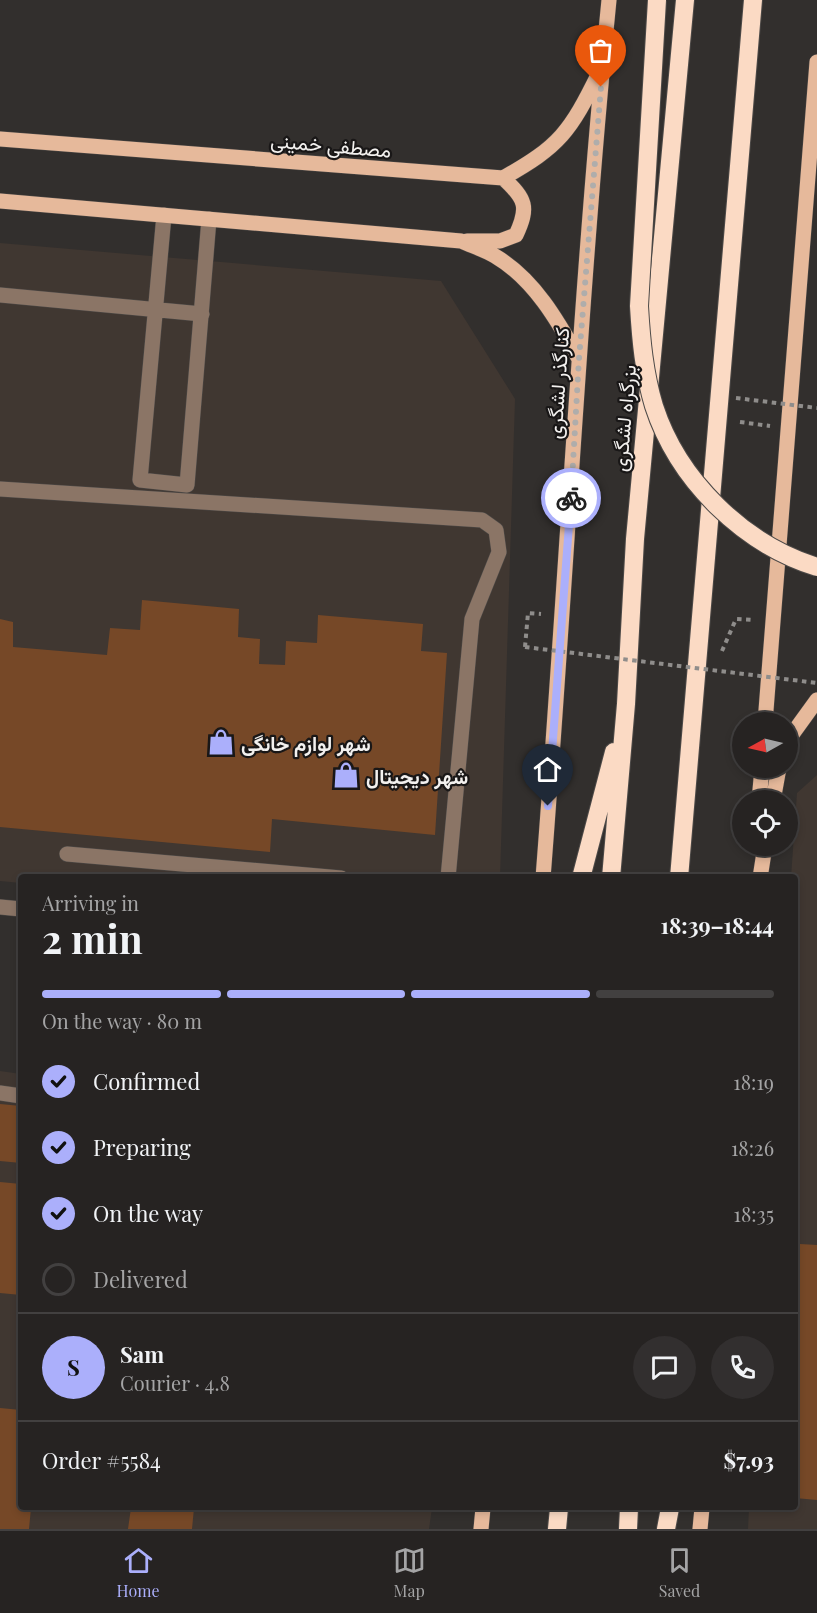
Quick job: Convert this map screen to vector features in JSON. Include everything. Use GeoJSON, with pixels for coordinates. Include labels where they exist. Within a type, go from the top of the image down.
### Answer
{"type":"FeatureCollection","features":[{"type":"Feature","properties":{"kind":"highway"},"geometry":{"type":"LineString","coordinates":[[657,0],[639,306],[642,356],[653,404],[661,426],[689,471],[714,504],[738,526],[771,548],[817,567]]}},
{"type":"Feature","properties":{"kind":"highway","name":"بزرگراه لشگری"},"geometry":{"type":"LineString","coordinates":[[611,874],[626,704],[635,539],[685,0]]}},
{"type":"Feature","properties":{"kind":"highway"},"geometry":{"type":"LineString","coordinates":[[679,874],[753,0]]}},
{"type":"Feature","properties":{"kind":"highway"},"geometry":{"type":"LineString","coordinates":[[582,874],[626,704]]}},
{"type":"Feature","properties":{"kind":"highway"},"geometry":{"type":"LineString","coordinates":[[557,1529],[559,1510]]}},
{"type":"Feature","properties":{"kind":"highway"},"geometry":{"type":"LineString","coordinates":[[628,1529],[629,1510]]}},
{"type":"Feature","properties":{"kind":"highway"},"geometry":{"type":"LineString","coordinates":[[666,1529],[670,1510]]}},
{"type":"Feature","properties":{"kind":"main road","name":"کنارگذر لشگری"},"geometry":{"type":"LineString","coordinates":[[543,874],[564,615],[579,359],[609,0]]}},
{"type":"Feature","properties":{"kind":"main road"},"geometry":{"type":"LineString","coordinates":[[766,712],[817,62]]}},
{"type":"Feature","properties":{"kind":"main road"},"geometry":{"type":"LineString","coordinates":[[0,201],[461,241],[500,241],[516,235],[525,216],[523,200],[503,178],[541,156],[565,135],[581,109],[603,64]]}},
{"type":"Feature","properties":{"kind":"main road"},"geometry":{"type":"LineString","coordinates":[[815,90],[817,116]]}},
{"type":"Feature","properties":{"kind":"main road","name":"مصطفی خمینی"},"geometry":{"type":"LineString","coordinates":[[0,139],[503,178]]}},
{"type":"Feature","properties":{"kind":"main road"},"geometry":{"type":"LineString","coordinates":[[461,241],[496,256],[529,284],[553,313],[579,359]]}},
{"type":"Feature","properties":{"kind":"main road"},"geometry":{"type":"LineString","coordinates":[[798,726],[817,700]]}},
{"type":"Feature","properties":{"kind":"main road"},"geometry":{"type":"LineString","coordinates":[[754,874],[755,856]]}},
{"type":"Feature","properties":{"kind":"main road"},"geometry":{"type":"LineString","coordinates":[[761,874],[763,856]]}},
{"type":"Feature","properties":{"kind":"main road"},"geometry":{"type":"LineString","coordinates":[[481,1529],[483,1510]]}},
{"type":"Feature","properties":{"kind":"street"},"geometry":{"type":"LineString","coordinates":[[164,215],[140,480],[187,485],[209,219]]}},
{"type":"Feature","properties":{"kind":"street"},"geometry":{"type":"LineString","coordinates":[[0,295],[201,314]]}},
{"type":"Feature","properties":{"kind":"street"},"geometry":{"type":"LineString","coordinates":[[0,489],[482,520],[496,530],[499,552],[472,619],[448,874]]}},
{"type":"Feature","properties":{"kind":"street"},"geometry":{"type":"LineString","coordinates":[[68,854],[296,874]]}},
{"type":"Feature","properties":{"kind":"street"},"geometry":{"type":"LineString","coordinates":[[0,907],[18,909]]}},
{"type":"Feature","properties":{"kind":"street"},"geometry":{"type":"LineString","coordinates":[[0,1094],[18,1096]]}},
{"type":"Feature","properties":{"kind":"street"},"geometry":{"type":"LineString","coordinates":[[701,1517],[708,1529]]}},
{"type":"Feature","properties":{"kind":"path"},"geometry":{"type":"LineString","coordinates":[[736,398],[817,408]]}},
{"type":"Feature","properties":{"kind":"path"},"geometry":{"type":"LineString","coordinates":[[740,424],[789,427]]}},
{"type":"Feature","properties":{"kind":"path"},"geometry":{"type":"LineString","coordinates":[[528,613],[525,646],[817,683]]}},
{"type":"Feature","properties":{"kind":"path"},"geometry":{"type":"LineString","coordinates":[[713,671],[736,619]]}},
{"type":"Feature","properties":{"kind":"shaded area"},"geometry":{"type":"Polygon","coordinates":[[[0,243],[441,281],[515,399],[500,874],[18,874],[18,883],[0,881],[0,243]]]}},
{"type":"Feature","properties":{"kind":"shaded area"},"geometry":{"type":"Polygon","coordinates":[[[817,775],[817,1529],[748,1529],[749,1510],[798,1510],[798,874],[791,874],[792,856],[798,856],[798,792],[817,775]]]}},
{"type":"Feature","properties":{"kind":"shaded area"},"geometry":{"type":"Polygon","coordinates":[[[0,1071],[18,1074],[18,1510],[432,1510],[429,1529],[0,1529],[0,1071]]]}},
{"type":"Feature","properties":{"kind":"building","name":"شهر لوازم خانگی"},"geometry":{"type":"Polygon","coordinates":[[[142,600],[239,609],[238,637],[260,639],[259,664],[285,665],[286,641],[317,643],[318,615],[423,624],[421,651],[447,653],[435,835],[272,819],[270,852],[0,827],[0,619],[13,622],[13,647],[107,655],[110,628],[140,630],[142,600]]]}},
{"type":"Feature","properties":{"kind":"building"},"geometry":{"type":"Polygon","coordinates":[[[0,1104],[18,1106],[18,1163],[0,1161],[0,1104]]]}},
{"type":"Feature","properties":{"kind":"building"},"geometry":{"type":"Polygon","coordinates":[[[0,1182],[18,1184],[18,1295],[0,1293],[0,1182]]]}},
{"type":"Feature","properties":{"kind":"building"},"geometry":{"type":"Polygon","coordinates":[[[800,1244],[817,1245],[817,1500],[798,1498],[798,1269],[800,1244]]]}},
{"type":"Feature","properties":{"kind":"building"},"geometry":{"type":"Polygon","coordinates":[[[0,1408],[18,1410],[18,1510],[31,1510],[29,1529],[0,1529],[0,1408]]]}},
{"type":"Feature","properties":{"kind":"building"},"geometry":{"type":"Polygon","coordinates":[[[131,1510],[194,1510],[192,1529],[128,1529],[131,1510]]]}},
{"type":"Feature","properties":{"kind":"way so far"},"geometry":{"type":"LineString","coordinates":[[571,498],[579,359],[601,87]]}},
{"type":"Feature","properties":{"kind":"place","name":"شهر لوازم خانگی"},"geometry":{"type":"Point","coordinates":[221,742]}},
{"type":"Feature","properties":{"kind":"place","name":"شهر دیجیتال"},"geometry":{"type":"Point","coordinates":[346,775]}},
{"type":"Feature","properties":{"kind":"route"},"geometry":{"type":"LineString","coordinates":[[548,806],[571,498]]}}]}
